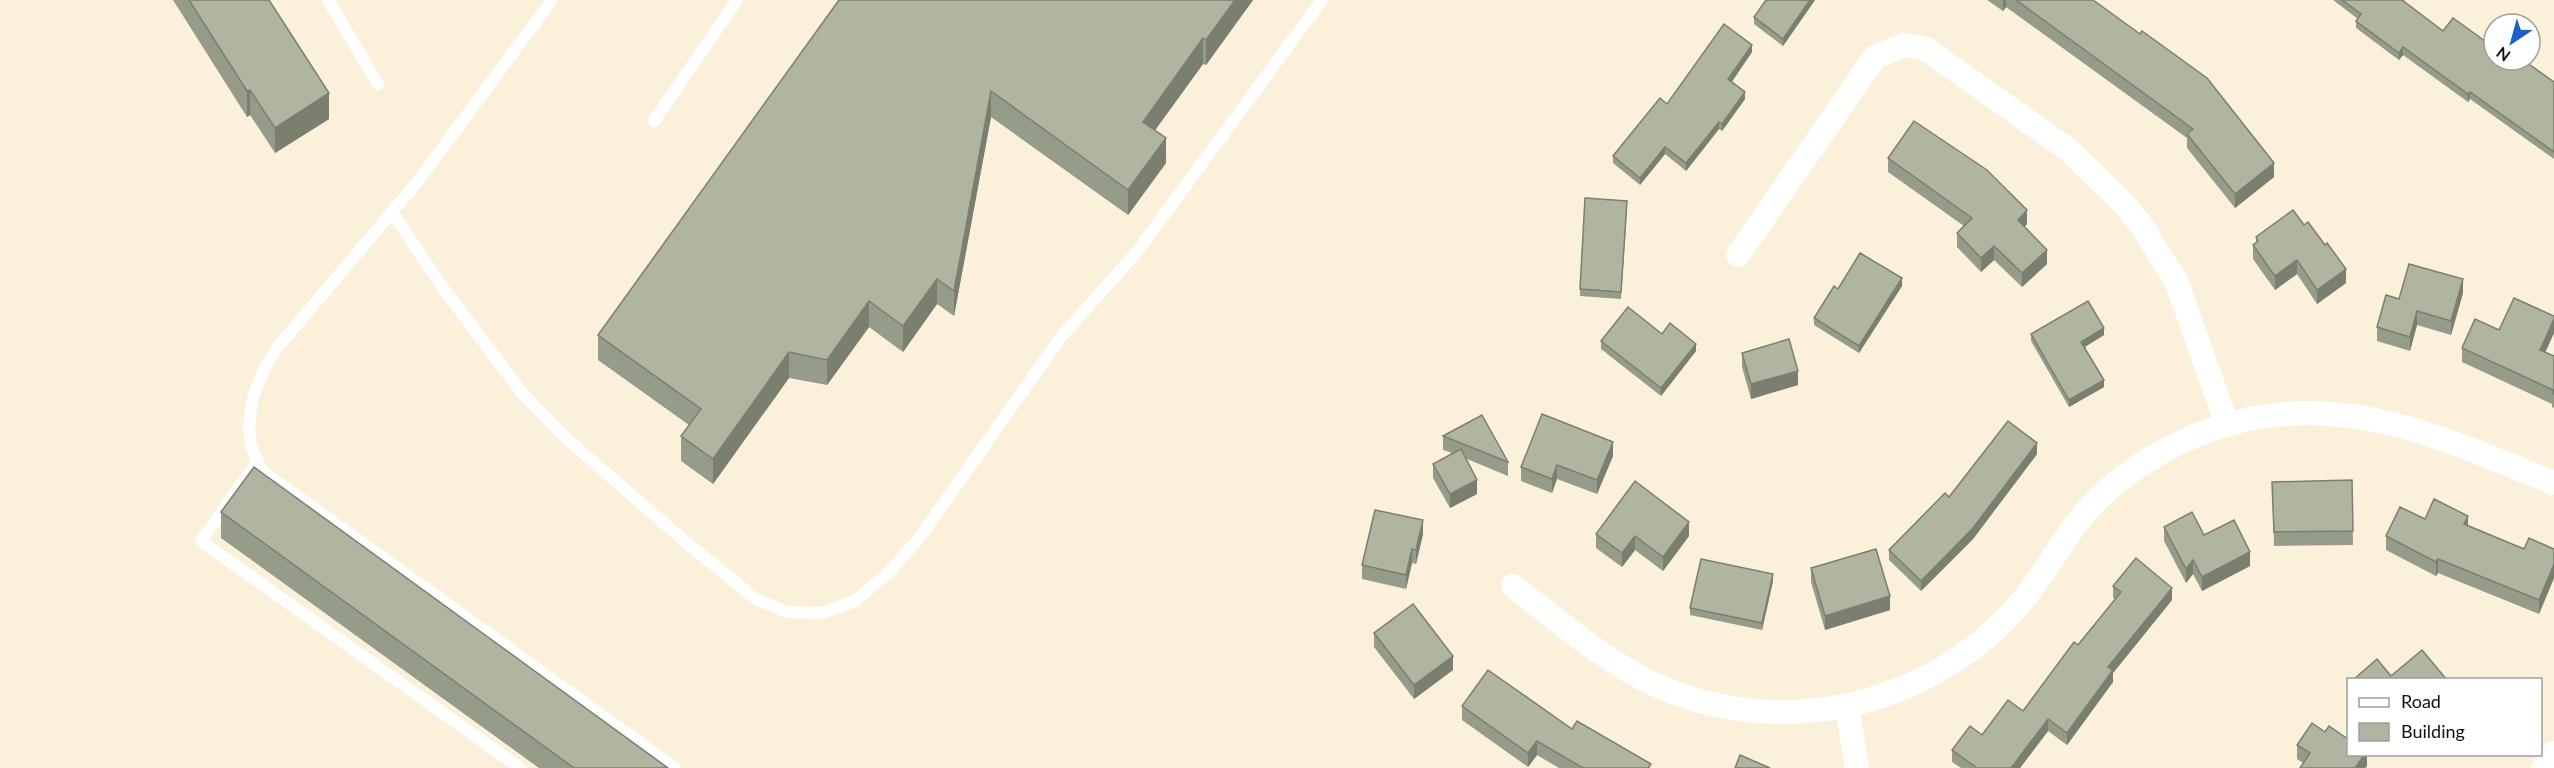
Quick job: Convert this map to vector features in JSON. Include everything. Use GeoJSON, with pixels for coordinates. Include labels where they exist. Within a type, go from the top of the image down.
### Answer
{"type":"FeatureCollection","features":[{"type":"Feature","properties":{"kind":"street"},"geometry":{"type":"LineString","coordinates":[[1738,255],[1875,57],[1905,45],[1926,49],[2070,151],[2124,204],[2142,226],[2177,284],[2227,425]]}},
{"type":"Feature","properties":{"kind":"street"},"geometry":{"type":"LineString","coordinates":[[1513,585],[1604,655],[1654,684],[1712,705],[1767,712],[1802,713],[1847,707],[1914,683],[1967,653],[2016,609],[2078,522],[2108,490],[2156,456],[2227,425],[2261,417],[2316,413],[2374,418],[2440,438],[2554,483]]}},
{"type":"Feature","properties":{"kind":"street"},"geometry":{"type":"LineString","coordinates":[[1847,707],[1857,768]]}},
{"type":"Feature","properties":{"kind":"street"},"geometry":{"type":"LineString","coordinates":[[2543,768],[2554,753]]}},
{"type":"Feature","properties":{"kind":"lane"},"geometry":{"type":"LineString","coordinates":[[328,0],[378,84]]}},
{"type":"Feature","properties":{"kind":"lane"},"geometry":{"type":"LineString","coordinates":[[552,0],[392,212],[277,348],[262,370],[252,405],[250,440],[261,470],[270,477],[675,768]]}},
{"type":"Feature","properties":{"kind":"lane"},"geometry":{"type":"LineString","coordinates":[[654,121],[737,0]]}},
{"type":"Feature","properties":{"kind":"lane"},"geometry":{"type":"LineString","coordinates":[[392,212],[443,288],[522,393],[567,439],[688,544],[756,599],[787,612],[822,613],[855,601],[890,571],[920,537],[1061,337],[1136,253],[1322,0]]}},
{"type":"Feature","properties":{"kind":"lane"},"geometry":{"type":"LineString","coordinates":[[258,461],[201,541],[520,768]]}},
{"type":"Feature","properties":{"kind":"building"},"geometry":{"type":"Polygon","coordinates":[[[189,0],[269,0],[329,93],[275,128],[250,90],[247,91],[189,0]]]}},
{"type":"Feature","properties":{"kind":"building"},"geometry":{"type":"Polygon","coordinates":[[[839,0],[1235,0],[1206,40],[1203,38],[1143,122],[1166,138],[1128,190],[991,91],[954,291],[937,279],[903,326],[869,301],[827,360],[789,352],[713,459],[681,436],[701,409],[598,335],[839,0]]]}},
{"type":"Feature","properties":{"kind":"building"},"geometry":{"type":"Polygon","coordinates":[[[1766,0],[1810,0],[1783,39],[1754,17],[1766,0]]]}},
{"type":"Feature","properties":{"kind":"building"},"geometry":{"type":"Polygon","coordinates":[[[2016,0],[2093,0],[2140,34],[2142,31],[2207,78],[2274,163],[2235,194],[2187,134],[2193,129],[2016,0]]]}},
{"type":"Feature","properties":{"kind":"building"},"geometry":{"type":"Polygon","coordinates":[[[2342,0],[2402,0],[2443,31],[2453,18],[2482,39],[2482,72],[2540,72],[2554,82],[2554,152],[2403,47],[2399,53],[2356,21],[2361,14],[2342,0]]]}},
{"type":"Feature","properties":{"kind":"building"},"geometry":{"type":"Polygon","coordinates":[[[1724,24],[1752,45],[1728,79],[1745,92],[1722,124],[1719,122],[1686,163],[1665,147],[1640,178],[1613,156],[1660,98],[1667,104],[1724,24]]]}},
{"type":"Feature","properties":{"kind":"building"},"geometry":{"type":"Polygon","coordinates":[[[1914,121],[1987,170],[2027,210],[2018,220],[2047,250],[2022,273],[1994,246],[1981,258],[1957,233],[1972,218],[1888,158],[1914,121]]]}},
{"type":"Feature","properties":{"kind":"building"},"geometry":{"type":"Polygon","coordinates":[[[1585,198],[1627,201],[1621,292],[1580,289],[1585,198]]]}},
{"type":"Feature","properties":{"kind":"building"},"geometry":{"type":"Polygon","coordinates":[[[2293,210],[2304,225],[2308,222],[2325,245],[2327,243],[2346,269],[2317,290],[2297,260],[2275,276],[2253,245],[2258,241],[2256,237],[2293,210]]]}},
{"type":"Feature","properties":{"kind":"building"},"geometry":{"type":"Polygon","coordinates":[[[1860,253],[1902,278],[1859,346],[1814,318],[1834,286],[1838,289],[1860,253]]]}},
{"type":"Feature","properties":{"kind":"building"},"geometry":{"type":"Polygon","coordinates":[[[2409,264],[2463,279],[2451,321],[2417,311],[2410,337],[2377,327],[2386,295],[2399,299],[2409,264]]]}},
{"type":"Feature","properties":{"kind":"building"},"geometry":{"type":"Polygon","coordinates":[[[2514,298],[2554,316],[2540,350],[2554,356],[2554,394],[2553,390],[2462,348],[2475,319],[2499,330],[2514,298]]]}},
{"type":"Feature","properties":{"kind":"building"},"geometry":{"type":"Polygon","coordinates":[[[2088,301],[2104,328],[2081,342],[2104,380],[2069,400],[2031,334],[2088,301]]]}},
{"type":"Feature","properties":{"kind":"building"},"geometry":{"type":"Polygon","coordinates":[[[1628,307],[1662,334],[1670,323],[1696,344],[1661,388],[1601,341],[1628,307]]]}},
{"type":"Feature","properties":{"kind":"building"},"geometry":{"type":"Polygon","coordinates":[[[1789,339],[1798,371],[1751,384],[1742,353],[1789,339]]]}},
{"type":"Feature","properties":{"kind":"building"},"geometry":{"type":"Polygon","coordinates":[[[1542,414],[1613,442],[1597,480],[1557,465],[1552,479],[1521,467],[1542,414]]]}},
{"type":"Feature","properties":{"kind":"building"},"geometry":{"type":"Polygon","coordinates":[[[1482,415],[1508,462],[1443,436],[1482,415]]]}},
{"type":"Feature","properties":{"kind":"building"},"geometry":{"type":"Polygon","coordinates":[[[2008,421],[2037,443],[1973,528],[1921,581],[1889,550],[1945,493],[1949,497],[2008,421]]]}},
{"type":"Feature","properties":{"kind":"building"},"geometry":{"type":"Polygon","coordinates":[[[1461,449],[1477,480],[1450,494],[1433,464],[1461,449]]]}},
{"type":"Feature","properties":{"kind":"building"},"geometry":{"type":"Polygon","coordinates":[[[254,467],[668,768],[574,768],[221,512],[254,467]]]}},
{"type":"Feature","properties":{"kind":"building"},"geometry":{"type":"Polygon","coordinates":[[[2352,480],[2353,531],[2274,532],[2272,482],[2352,480]]]}},
{"type":"Feature","properties":{"kind":"building"},"geometry":{"type":"Polygon","coordinates":[[[1635,481],[1689,522],[1663,557],[1635,536],[1622,553],[1596,534],[1635,481]]]}},
{"type":"Feature","properties":{"kind":"building"},"geometry":{"type":"Polygon","coordinates":[[[2434,499],[2468,516],[2464,524],[2524,549],[2529,538],[2554,549],[2554,564],[2539,600],[2438,559],[2436,562],[2386,536],[2400,507],[2425,519],[2434,499]]]}},
{"type":"Feature","properties":{"kind":"building"},"geometry":{"type":"Polygon","coordinates":[[[1375,510],[1423,520],[1416,550],[1412,549],[1406,575],[1362,565],[1375,510]]]}},
{"type":"Feature","properties":{"kind":"building"},"geometry":{"type":"Polygon","coordinates":[[[2192,512],[2204,535],[2234,520],[2250,552],[2202,577],[2193,560],[2186,569],[2164,527],[2192,512]]]}},
{"type":"Feature","properties":{"kind":"building"},"geometry":{"type":"Polygon","coordinates":[[[1876,549],[1890,596],[1825,616],[1811,568],[1876,549]]]}},
{"type":"Feature","properties":{"kind":"building"},"geometry":{"type":"Polygon","coordinates":[[[2136,558],[2172,588],[2108,667],[2113,670],[2067,733],[2048,719],[2011,768],[1977,768],[1952,750],[1970,726],[1982,735],[2008,700],[2023,711],[2074,642],[2078,645],[2121,592],[2113,586],[2136,558]]]}},
{"type":"Feature","properties":{"kind":"building"},"geometry":{"type":"Polygon","coordinates":[[[1701,559],[1773,574],[1762,623],[1690,608],[1701,559]]]}},
{"type":"Feature","properties":{"kind":"building"},"geometry":{"type":"Polygon","coordinates":[[[1413,604],[1453,656],[1414,685],[1374,633],[1413,604]]]}},
{"type":"Feature","properties":{"kind":"building"},"geometry":{"type":"Polygon","coordinates":[[[2422,650],[2445,678],[2355,678],[2377,659],[2391,676],[2422,650]]]}},
{"type":"Feature","properties":{"kind":"building"},"geometry":{"type":"Polygon","coordinates":[[[1488,670],[1572,729],[1577,721],[1651,764],[1648,768],[1583,768],[1537,741],[1528,753],[1462,706],[1488,670]]]}},
{"type":"Feature","properties":{"kind":"building"},"geometry":{"type":"Polygon","coordinates":[[[2312,723],[2325,732],[2329,726],[2347,739],[2347,756],[2364,756],[2355,768],[2300,768],[2310,753],[2297,745],[2312,723]]]}},
{"type":"Feature","properties":{"kind":"building"},"geometry":{"type":"Polygon","coordinates":[[[1740,755],[1770,768],[1735,768],[1740,755]]]}}]}
